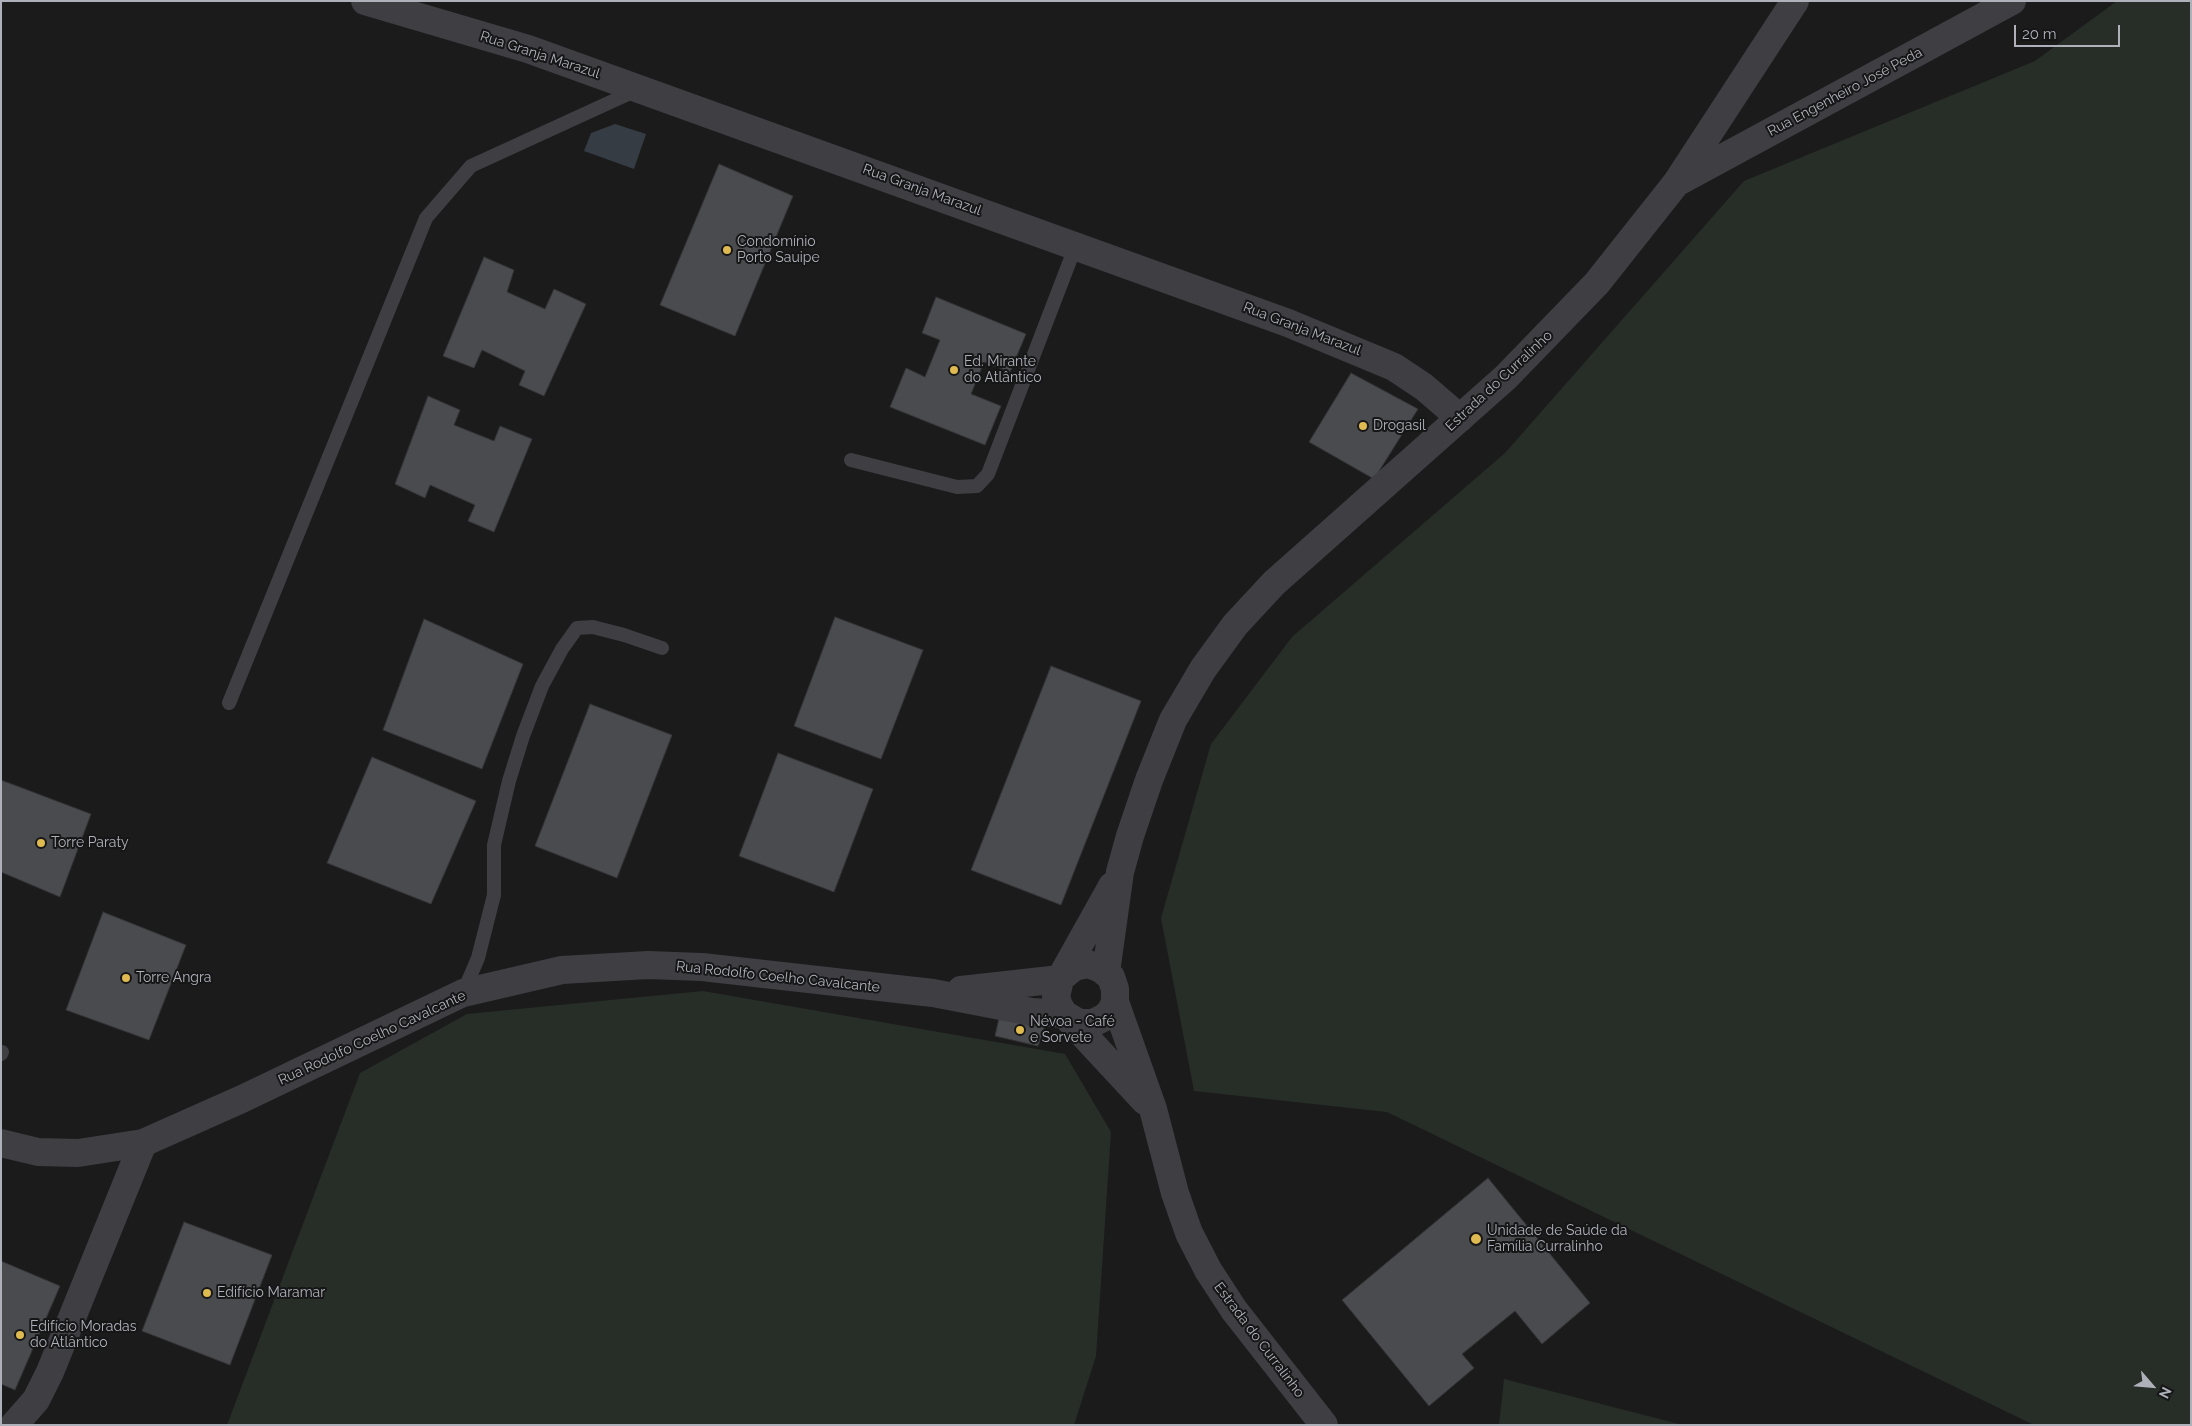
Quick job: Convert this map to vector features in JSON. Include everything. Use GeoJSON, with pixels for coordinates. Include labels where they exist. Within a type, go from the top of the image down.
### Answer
{"type":"FeatureCollection","features":[{"type":"Feature","properties":{"kind":"street","name":"Rua Granja Marazul"},"geometry":{"type":"LineString","coordinates":[[366,1],[528,49],[1288,323],[1394,367],[1424,387],[1460,418]]}},
{"type":"Feature","properties":{"kind":"street","name":"Estrada do Curralinho"},"geometry":{"type":"LineString","coordinates":[[1106,972],[1120,872],[1149,780],[1173,720],[1208,661],[1235,626],[1274,583],[1513,370],[1597,283],[1677,182],[1795,1]]}},
{"type":"Feature","properties":{"kind":"street"},"geometry":{"type":"LineString","coordinates":[[1969,1],[1974,1]]}},
{"type":"Feature","properties":{"kind":"street","name":"Rua Engenheiro José Peda"},"geometry":{"type":"LineString","coordinates":[[1677,182],[2012,1]]}},
{"type":"Feature","properties":{"kind":"street","name":"Estrada do Curralinho"},"geometry":{"type":"LineString","coordinates":[[1061,978],[1120,872]]}},
{"type":"Feature","properties":{"kind":"street"},"geometry":{"type":"LineString","coordinates":[[1088,964],[1106,972],[1111,977],[1115,989],[1115,1002],[1105,1017],[1093,1023],[1079,1023],[1065,1015],[1058,1006],[1056,997],[1061,978],[1074,967],[1088,964]]}},
{"type":"Feature","properties":{"kind":"street","name":"Rua Rodolfo Coelho Cavalcante"},"geometry":{"type":"LineString","coordinates":[[1,1143],[38,1152],[78,1153],[142,1143],[242,1099],[463,993],[562,970],[648,965],[702,967],[932,993],[1032,1012],[1065,1015]]}},
{"type":"Feature","properties":{"kind":"street","name":"Rua Rodolfo Coelho Cavalcante"},"geometry":{"type":"LineString","coordinates":[[932,993],[1061,978]]}},
{"type":"Feature","properties":{"kind":"street","name":"Estrada do Curralinho"},"geometry":{"type":"LineString","coordinates":[[1115,1002],[1153,1109],[1174,1193],[1189,1233],[1208,1270],[1260,1345],[1324,1425]]}},
{"type":"Feature","properties":{"kind":"street","name":"Estrada do Curralinho"},"geometry":{"type":"LineString","coordinates":[[1065,1015],[1153,1109]]}},
{"type":"Feature","properties":{"kind":"street"},"geometry":{"type":"LineString","coordinates":[[14,1425],[36,1400],[50,1372],[142,1143]]}},
{"type":"Feature","properties":{"kind":"lane"},"geometry":{"type":"LineString","coordinates":[[230,703],[426,218],[470,166],[640,89]]}},
{"type":"Feature","properties":{"kind":"lane"},"geometry":{"type":"LineString","coordinates":[[851,460],[957,487],[977,486],[988,474],[1076,245]]}},
{"type":"Feature","properties":{"kind":"lane"},"geometry":{"type":"LineString","coordinates":[[463,993],[478,958],[494,895],[494,845],[509,781],[523,736],[542,686],[562,649],[577,628],[593,626],[624,634],[662,648]]}},
{"type":"Feature","properties":{"kind":"shaded area"},"geometry":{"type":"Polygon","coordinates":[[[2117,1],[2191,1],[2191,1425],[2034,1425],[1387,1112],[1194,1091],[1161,918],[1211,744],[1292,637],[1505,453],[1744,181],[2035,61],[2117,1]]]}},
{"type":"Feature","properties":{"kind":"shaded area"},"geometry":{"type":"Polygon","coordinates":[[[615,124],[646,134],[634,169],[584,151],[591,133],[615,124]]]}},
{"type":"Feature","properties":{"kind":"shaded area"},"geometry":{"type":"Polygon","coordinates":[[[703,991],[1065,1054],[1111,1132],[1096,1356],[1074,1425],[227,1425],[360,1073],[467,1014],[703,991]]]}},
{"type":"Feature","properties":{"kind":"shaded area"},"geometry":{"type":"Polygon","coordinates":[[[1504,1379],[1683,1425],[1499,1425],[1504,1379]]]}},
{"type":"Feature","properties":{"kind":"building","name":"Condomínio Porto Sauipe"},"geometry":{"type":"Polygon","coordinates":[[[719,164],[793,196],[735,336],[660,305],[719,164]]]}},
{"type":"Feature","properties":{"kind":"building"},"geometry":{"type":"Polygon","coordinates":[[[484,257],[514,270],[507,292],[545,309],[554,289],[586,304],[544,396],[519,385],[525,371],[482,350],[474,368],[443,356],[484,257]]]}},
{"type":"Feature","properties":{"kind":"building","name":"Ed. Mirante do Atlântico"},"geometry":{"type":"Polygon","coordinates":[[[936,297],[1026,334],[1010,372],[984,362],[971,394],[1001,406],[985,445],[890,407],[906,368],[925,377],[940,340],[922,333],[936,297]]]}},
{"type":"Feature","properties":{"kind":"building","name":"Drogasil"},"geometry":{"type":"Polygon","coordinates":[[[1351,373],[1418,409],[1374,479],[1309,442],[1351,373]]]}},
{"type":"Feature","properties":{"kind":"building"},"geometry":{"type":"Polygon","coordinates":[[[428,396],[460,410],[454,425],[494,441],[500,426],[532,439],[494,532],[468,521],[475,505],[430,485],[425,498],[395,484],[428,396]]]}},
{"type":"Feature","properties":{"kind":"building"},"geometry":{"type":"Polygon","coordinates":[[[835,617],[923,650],[881,759],[794,726],[835,617]]]}},
{"type":"Feature","properties":{"kind":"building"},"geometry":{"type":"Polygon","coordinates":[[[424,619],[523,664],[482,769],[383,730],[424,619]]]}},
{"type":"Feature","properties":{"kind":"building"},"geometry":{"type":"Polygon","coordinates":[[[1051,666],[1141,701],[1061,905],[971,870],[1051,666]]]}},
{"type":"Feature","properties":{"kind":"building"},"geometry":{"type":"Polygon","coordinates":[[[590,704],[672,735],[617,878],[535,846],[590,704]]]}},
{"type":"Feature","properties":{"kind":"building"},"geometry":{"type":"Polygon","coordinates":[[[778,753],[873,789],[834,892],[739,856],[778,753]]]}},
{"type":"Feature","properties":{"kind":"building"},"geometry":{"type":"Polygon","coordinates":[[[372,757],[476,801],[431,904],[327,863],[372,757]]]}},
{"type":"Feature","properties":{"kind":"building","name":"Torre Paraty"},"geometry":{"type":"Polygon","coordinates":[[[1,780],[91,814],[60,897],[1,872],[1,780]]]}},
{"type":"Feature","properties":{"kind":"building","name":"Torre Angra"},"geometry":{"type":"Polygon","coordinates":[[[103,912],[186,945],[149,1040],[66,1010],[103,912]]]}},
{"type":"Feature","properties":{"kind":"building","name":"Névoa - Café e Sorvete"},"geometry":{"type":"Polygon","coordinates":[[[1000,1014],[1046,1023],[1038,1046],[995,1036],[1000,1014]]]}},
{"type":"Feature","properties":{"kind":"building","name":"Unidade de Saúde da Família Curralinho"},"geometry":{"type":"Polygon","coordinates":[[[1488,1178],[1590,1303],[1542,1344],[1515,1311],[1462,1354],[1474,1368],[1429,1406],[1342,1300],[1488,1178]]]}},
{"type":"Feature","properties":{"kind":"building","name":"Edifício Maramar"},"geometry":{"type":"Polygon","coordinates":[[[184,1222],[272,1255],[230,1365],[142,1331],[184,1222]]]}},
{"type":"Feature","properties":{"kind":"building","name":"Edifício Moradas do Atlântico"},"geometry":{"type":"Polygon","coordinates":[[[1,1261],[60,1286],[15,1390],[1,1384],[1,1261]]]}},
{"type":"Feature","properties":{"kind":"place","name":"Condomínio Porto Sauipe"},"geometry":{"type":"Point","coordinates":[727,250]}},
{"type":"Feature","properties":{"kind":"place","name":"Ed. Mirante do Atlântico"},"geometry":{"type":"Point","coordinates":[954,370]}},
{"type":"Feature","properties":{"kind":"place","name":"Drogasil"},"geometry":{"type":"Point","coordinates":[1363,426]}},
{"type":"Feature","properties":{"kind":"place","name":"Torre Paraty"},"geometry":{"type":"Point","coordinates":[41,843]}},
{"type":"Feature","properties":{"kind":"place","name":"Torre Angra"},"geometry":{"type":"Point","coordinates":[126,978]}},
{"type":"Feature","properties":{"kind":"place","name":"Névoa - Café e Sorvete"},"geometry":{"type":"Point","coordinates":[1020,1030]}},
{"type":"Feature","properties":{"kind":"place","name":"Unidade de Saúde da Família Curralinho"},"geometry":{"type":"Point","coordinates":[1476,1239]}},
{"type":"Feature","properties":{"kind":"place","name":"Edifício Maramar"},"geometry":{"type":"Point","coordinates":[207,1293]}},
{"type":"Feature","properties":{"kind":"place","name":"Edifício Moradas do Atlântico"},"geometry":{"type":"Point","coordinates":[20,1335]}}]}
